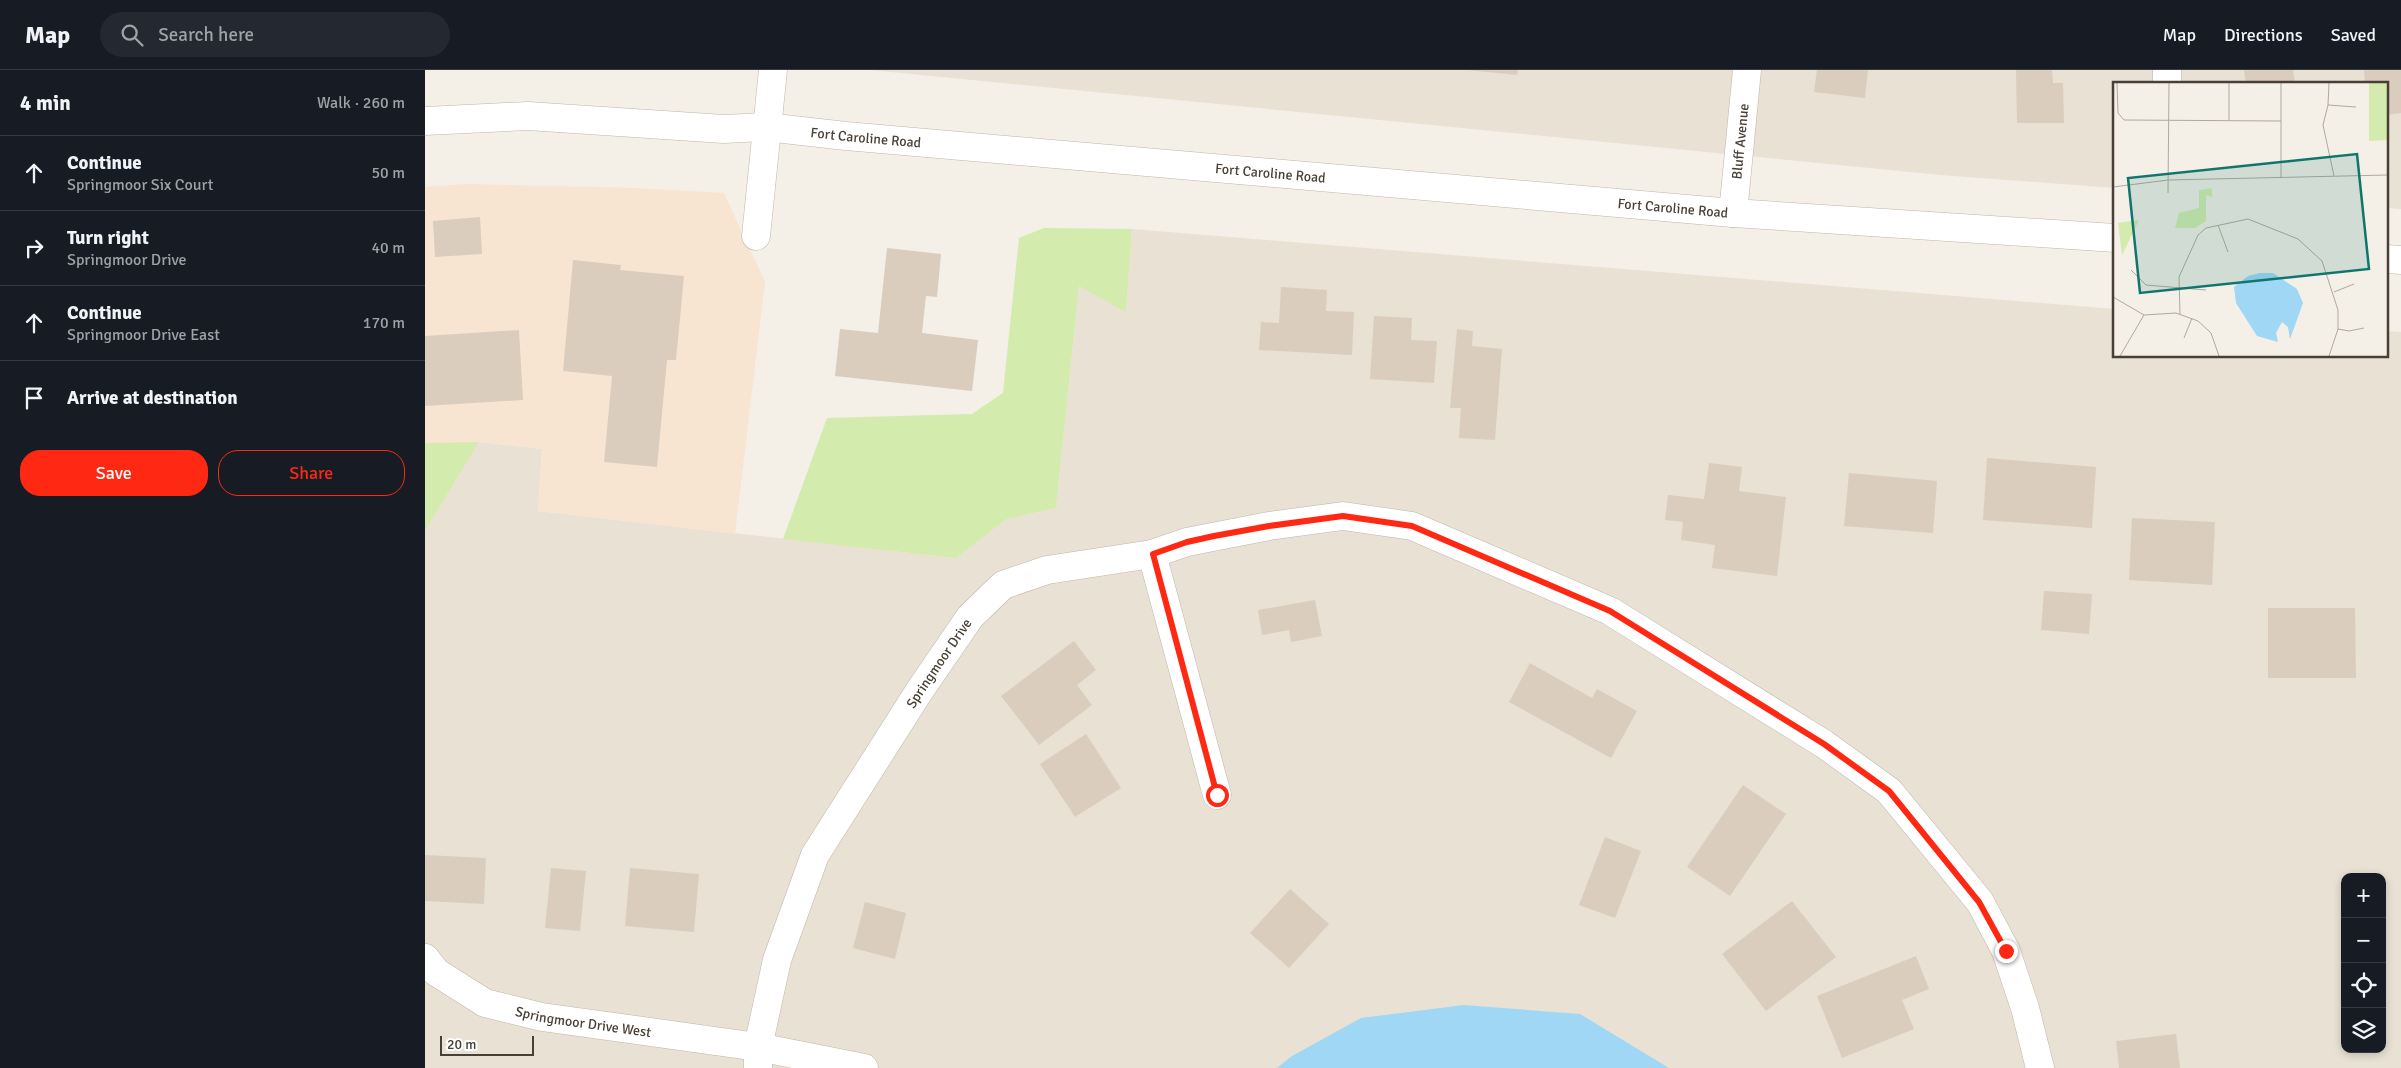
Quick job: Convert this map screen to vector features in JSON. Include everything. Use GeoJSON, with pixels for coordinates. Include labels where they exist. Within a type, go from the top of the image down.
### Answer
{"type":"FeatureCollection","features":[{"type":"Feature","properties":{"kind":"street"},"geometry":{"type":"LineString","coordinates":[[756,236],[765,127],[773,70]]}},
{"type":"Feature","properties":{"kind":"street","name":"Bluff Avenue"},"geometry":{"type":"LineString","coordinates":[[1733,213],[1747,70]]}},
{"type":"Feature","properties":{"kind":"street","name":"Fort Caroline Road"},"geometry":{"type":"LineString","coordinates":[[425,122],[528,116],[724,128],[765,127],[846,136],[1733,213],[2113,238]]}},
{"type":"Feature","properties":{"kind":"street","name":"Springmoor Drive"},"geometry":{"type":"LineString","coordinates":[[758,1058],[777,960],[815,855],[920,690],[970,617],[1003,585],[1038,573],[1096,561],[1153,554],[1187,542],[1214,536],[1343,516],[1412,526],[1610,611],[1824,744],[1889,791],[1979,902],[2006,951],[2025,1008],[2040,1068]]}},
{"type":"Feature","properties":{"kind":"street"},"geometry":{"type":"LineString","coordinates":[[1153,554],[1217,795]]}},
{"type":"Feature","properties":{"kind":"street","name":"Springmoor Drive West"},"geometry":{"type":"LineString","coordinates":[[425,958],[436,972],[485,1003],[542,1017],[758,1058],[863,1068]]}},
{"type":"Feature","properties":{"kind":"shaded area"},"geometry":{"type":"Polygon","coordinates":[[[871,70],[2401,70],[2401,209],[2389,208],[2389,82],[2113,82],[2113,188],[1941,175],[871,70]]]}},
{"type":"Feature","properties":{"kind":"shaded area"},"geometry":{"type":"Polygon","coordinates":[[[466,184],[633,188],[724,193],[765,282],[735,534],[538,511],[542,449],[479,442],[425,531],[425,187],[466,184]]]}},
{"type":"Feature","properties":{"kind":"shaded area"},"geometry":{"type":"Polygon","coordinates":[[[1132,229],[2113,309],[2113,358],[2389,358],[2389,331],[2401,332],[2401,1068],[425,1068],[425,531],[479,442],[542,449],[538,511],[956,558],[1007,519],[1056,508],[1079,286],[1126,311],[1132,229]]]}},
{"type":"Feature","properties":{"kind":"green space"},"geometry":{"type":"Polygon","coordinates":[[[1044,228],[1132,229],[1126,312],[1079,286],[1056,508],[1007,519],[956,558],[783,539],[827,418],[972,414],[1003,393],[1019,238],[1044,228]]]}},
{"type":"Feature","properties":{"kind":"green space"},"geometry":{"type":"Polygon","coordinates":[[[479,442],[425,531],[425,443],[479,442]]]}},
{"type":"Feature","properties":{"kind":"water"},"geometry":{"type":"Polygon","coordinates":[[[1464,1005],[1580,1014],[1669,1068],[1277,1068],[1292,1056],[1361,1018],[1464,1005]]]}},
{"type":"Feature","properties":{"kind":"building"},"geometry":{"type":"Polygon","coordinates":[[[1468,70],[1518,70],[1517,75],[1468,70]]]}},
{"type":"Feature","properties":{"kind":"building"},"geometry":{"type":"Polygon","coordinates":[[[1817,70],[1868,70],[1865,98],[1814,92],[1817,70]]]}},
{"type":"Feature","properties":{"kind":"building"},"geometry":{"type":"Polygon","coordinates":[[[2016,70],[2052,70],[2053,83],[2063,83],[2064,123],[2017,123],[2016,70]]]}},
{"type":"Feature","properties":{"kind":"building"},"geometry":{"type":"Polygon","coordinates":[[[2244,70],[2293,70],[2295,82],[2246,82],[2244,70]]]}},
{"type":"Feature","properties":{"kind":"building"},"geometry":{"type":"Polygon","coordinates":[[[2364,70],[2401,70],[2401,113],[2389,115],[2389,82],[2365,82],[2364,70]]]}},
{"type":"Feature","properties":{"kind":"building"},"geometry":{"type":"Polygon","coordinates":[[[480,217],[482,254],[435,257],[433,221],[480,217]]]}},
{"type":"Feature","properties":{"kind":"building"},"geometry":{"type":"Polygon","coordinates":[[[887,248],[941,254],[937,297],[926,296],[922,333],[978,340],[972,391],[835,376],[840,329],[878,333],[887,248]]]}},
{"type":"Feature","properties":{"kind":"building"},"geometry":{"type":"Polygon","coordinates":[[[573,260],[621,265],[620,270],[684,276],[676,360],[667,360],[657,467],[604,462],[612,376],[563,371],[573,260]]]}},
{"type":"Feature","properties":{"kind":"building"},"geometry":{"type":"Polygon","coordinates":[[[1281,287],[1327,290],[1326,311],[1354,312],[1352,355],[1259,350],[1261,322],[1279,323],[1281,287]]]}},
{"type":"Feature","properties":{"kind":"building"},"geometry":{"type":"Polygon","coordinates":[[[1374,316],[1412,318],[1411,340],[1437,341],[1434,383],[1370,379],[1374,316]]]}},
{"type":"Feature","properties":{"kind":"building"},"geometry":{"type":"Polygon","coordinates":[[[1457,329],[1473,331],[1472,346],[1502,349],[1495,440],[1459,438],[1461,408],[1450,408],[1457,329]]]}},
{"type":"Feature","properties":{"kind":"building"},"geometry":{"type":"Polygon","coordinates":[[[519,330],[523,400],[425,406],[425,336],[519,330]]]}},
{"type":"Feature","properties":{"kind":"building"},"geometry":{"type":"Polygon","coordinates":[[[1987,458],[2096,467],[2092,528],[1983,520],[1987,458]]]}},
{"type":"Feature","properties":{"kind":"building"},"geometry":{"type":"Polygon","coordinates":[[[1709,463],[1742,467],[1739,491],[1786,497],[1777,576],[1712,568],[1715,545],[1681,540],[1683,522],[1665,520],[1668,495],[1704,499],[1709,463]]]}},
{"type":"Feature","properties":{"kind":"building"},"geometry":{"type":"Polygon","coordinates":[[[1849,473],[1937,481],[1933,533],[1844,526],[1849,473]]]}},
{"type":"Feature","properties":{"kind":"building"},"geometry":{"type":"Polygon","coordinates":[[[2132,518],[2215,522],[2212,585],[2129,580],[2132,518]]]}},
{"type":"Feature","properties":{"kind":"building"},"geometry":{"type":"Polygon","coordinates":[[[2044,591],[2092,594],[2089,634],[2041,630],[2044,591]]]}},
{"type":"Feature","properties":{"kind":"building"},"geometry":{"type":"Polygon","coordinates":[[[1315,600],[1322,636],[1291,642],[1289,630],[1262,635],[1258,610],[1315,600]]]}},
{"type":"Feature","properties":{"kind":"building"},"geometry":{"type":"Polygon","coordinates":[[[2268,608],[2355,608],[2356,678],[2268,678],[2268,608]]]}},
{"type":"Feature","properties":{"kind":"building"},"geometry":{"type":"Polygon","coordinates":[[[1074,641],[1096,670],[1077,685],[1092,705],[1039,745],[1001,696],[1074,641]]]}},
{"type":"Feature","properties":{"kind":"building"},"geometry":{"type":"Polygon","coordinates":[[[1530,663],[1592,698],[1597,689],[1637,711],[1611,758],[1509,702],[1530,663]]]}},
{"type":"Feature","properties":{"kind":"building"},"geometry":{"type":"Polygon","coordinates":[[[1086,734],[1121,788],[1075,817],[1040,764],[1086,734]]]}},
{"type":"Feature","properties":{"kind":"building"},"geometry":{"type":"Polygon","coordinates":[[[1743,785],[1786,814],[1730,896],[1687,867],[1743,785]]]}},
{"type":"Feature","properties":{"kind":"building"},"geometry":{"type":"Polygon","coordinates":[[[1605,837],[1641,851],[1615,918],[1579,905],[1605,837]]]}},
{"type":"Feature","properties":{"kind":"building"},"geometry":{"type":"Polygon","coordinates":[[[425,855],[486,858],[484,904],[425,901],[425,855]]]}},
{"type":"Feature","properties":{"kind":"building"},"geometry":{"type":"Polygon","coordinates":[[[551,868],[586,871],[580,931],[545,928],[551,868]]]}},
{"type":"Feature","properties":{"kind":"building"},"geometry":{"type":"Polygon","coordinates":[[[630,868],[699,874],[694,932],[625,926],[630,868]]]}},
{"type":"Feature","properties":{"kind":"building"},"geometry":{"type":"Polygon","coordinates":[[[1290,889],[1329,924],[1289,968],[1250,933],[1290,889]]]}},
{"type":"Feature","properties":{"kind":"building"},"geometry":{"type":"Polygon","coordinates":[[[1792,901],[1836,957],[1766,1011],[1722,954],[1792,901]]]}},
{"type":"Feature","properties":{"kind":"building"},"geometry":{"type":"Polygon","coordinates":[[[865,902],[906,913],[895,959],[853,948],[865,902]]]}},
{"type":"Feature","properties":{"kind":"building"},"geometry":{"type":"Polygon","coordinates":[[[1916,956],[1929,989],[1902,1000],[1914,1029],[1842,1058],[1817,996],[1916,956]]]}},
{"type":"Feature","properties":{"kind":"building"},"geometry":{"type":"Polygon","coordinates":[[[2176,1034],[2180,1068],[2119,1068],[2116,1041],[2176,1034]]]}},
{"type":"Feature","properties":{"kind":"route"},"geometry":{"type":"LineString","coordinates":[[1217,795],[1153,554],[1187,542],[1214,536],[1343,516],[1412,526],[1610,611],[1824,744],[1889,791],[1979,902],[2006,951]]}}]}
